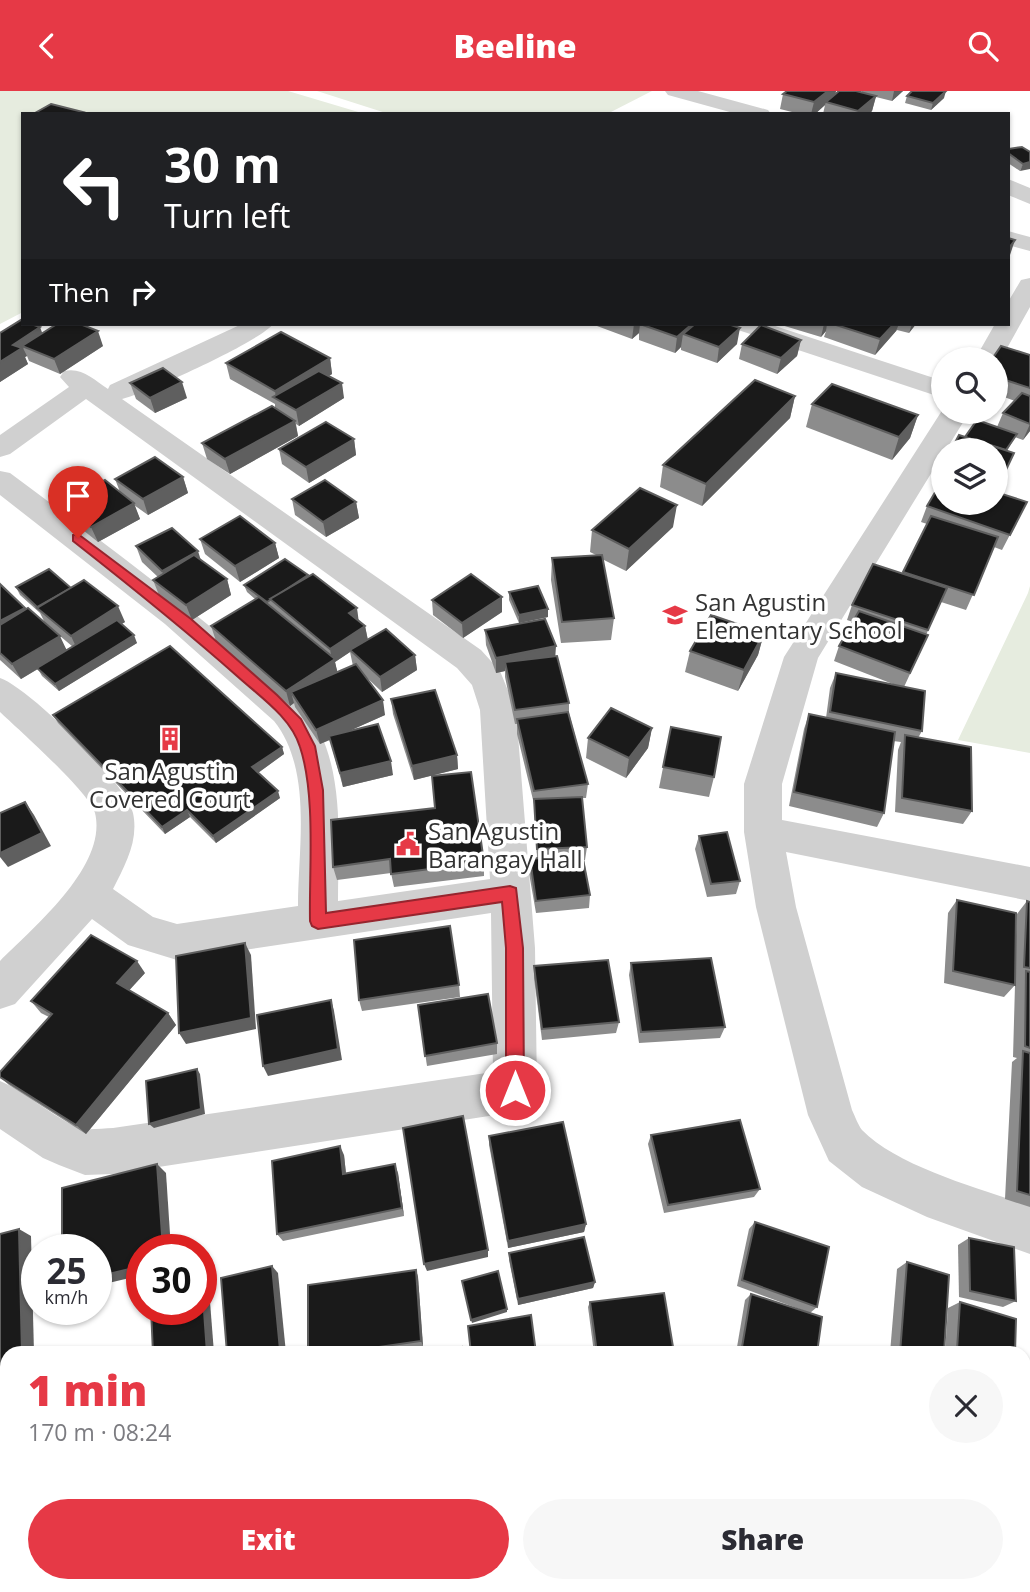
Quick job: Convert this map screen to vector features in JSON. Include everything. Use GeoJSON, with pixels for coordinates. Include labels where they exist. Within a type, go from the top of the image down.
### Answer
{"type":"FeatureCollection","features":[{"type":"Feature","properties":{"kind":"street"},"geometry":{"type":"LineString","coordinates":[[675,91],[754,112]]}},
{"type":"Feature","properties":{"kind":"street"},"geometry":{"type":"LineString","coordinates":[[1010,187],[1030,197]]}},
{"type":"Feature","properties":{"kind":"street"},"geometry":{"type":"LineString","coordinates":[[1010,239],[1030,244]]}},
{"type":"Feature","properties":{"kind":"street"},"geometry":{"type":"LineString","coordinates":[[1010,315],[1030,285]]}},
{"type":"Feature","properties":{"kind":"street"},"geometry":{"type":"LineString","coordinates":[[0,448],[87,388],[164,373],[256,326]]}},
{"type":"Feature","properties":{"kind":"street"},"geometry":{"type":"LineString","coordinates":[[750,326],[931,386]]}},
{"type":"Feature","properties":{"kind":"street"},"geometry":{"type":"LineString","coordinates":[[994,347],[1004,326]]}},
{"type":"Feature","properties":{"kind":"street"},"geometry":{"type":"LineString","coordinates":[[0,1103],[59,1142],[85,1152],[127,1149],[515,1090],[514,948],[498,710],[488,680],[469,659],[87,388]]}},
{"type":"Feature","properties":{"kind":"street"},"geometry":{"type":"LineString","coordinates":[[948,424],[801,657],[764,784],[763,832],[776,907],[831,1115],[845,1145],[879,1170],[944,1200],[1030,1230]]}},
{"type":"Feature","properties":{"kind":"street"},"geometry":{"type":"LineString","coordinates":[[0,480],[186,623],[272,699],[295,723],[308,746],[316,790],[318,921]]}},
{"type":"Feature","properties":{"kind":"street"},"geometry":{"type":"LineString","coordinates":[[0,691],[100,789],[114,811],[115,836],[109,860],[90,895],[0,990]]}},
{"type":"Feature","properties":{"kind":"street"},"geometry":{"type":"LineString","coordinates":[[763,832],[1030,884]]}},
{"type":"Feature","properties":{"kind":"street"},"geometry":{"type":"LineString","coordinates":[[90,895],[142,932],[177,942],[510,893]]}},
{"type":"Feature","properties":{"kind":"shaded area"},"geometry":{"type":"Polygon","coordinates":[[[0,91],[288,91],[358,112],[21,112],[21,313],[0,324],[0,91]]]}},
{"type":"Feature","properties":{"kind":"shaded area"},"geometry":{"type":"Polygon","coordinates":[[[317,91],[652,91],[611,112],[383,112],[317,91]]]}},
{"type":"Feature","properties":{"kind":"shaded area"},"geometry":{"type":"Polygon","coordinates":[[[1030,586],[1030,753],[958,740],[1028,593],[1030,586]]]}},
{"type":"Feature","properties":{"kind":"building"},"geometry":{"type":"Polygon","coordinates":[[[787,91],[828,91],[814,102],[783,94],[787,91]]]}},
{"type":"Feature","properties":{"kind":"building"},"geometry":{"type":"Polygon","coordinates":[[[839,91],[856,91],[876,96],[858,111],[826,102],[839,91]]]}},
{"type":"Feature","properties":{"kind":"building"},"geometry":{"type":"Polygon","coordinates":[[[912,91],[946,91],[933,103],[907,96],[912,91]]]}},
{"type":"Feature","properties":{"kind":"building"},"geometry":{"type":"Polygon","coordinates":[[[51,104],[83,112],[37,112],[51,104]]]}},
{"type":"Feature","properties":{"kind":"building"},"geometry":{"type":"Polygon","coordinates":[[[1022,147],[1030,152],[1030,162],[1023,164],[1010,154],[1010,149],[1022,147]]]}},
{"type":"Feature","properties":{"kind":"building"},"geometry":{"type":"Polygon","coordinates":[[[21,320],[21,326],[40,327],[13,345],[22,348],[0,362],[0,333],[21,320]]]}},
{"type":"Feature","properties":{"kind":"building"},"geometry":{"type":"Polygon","coordinates":[[[54,326],[85,326],[98,331],[54,359],[22,346],[54,326]]]}},
{"type":"Feature","properties":{"kind":"building"},"geometry":{"type":"Polygon","coordinates":[[[646,326],[690,326],[677,337],[646,326]]]}},
{"type":"Feature","properties":{"kind":"building"},"geometry":{"type":"Polygon","coordinates":[[[693,326],[740,328],[719,347],[683,334],[693,326]]]}},
{"type":"Feature","properties":{"kind":"building"},"geometry":{"type":"Polygon","coordinates":[[[760,326],[801,340],[781,358],[742,344],[760,326]]]}},
{"type":"Feature","properties":{"kind":"building"},"geometry":{"type":"Polygon","coordinates":[[[839,326],[892,326],[880,339],[839,326]]]}},
{"type":"Feature","properties":{"kind":"building"},"geometry":{"type":"Polygon","coordinates":[[[281,332],[330,358],[275,391],[226,363],[281,332]]]}},
{"type":"Feature","properties":{"kind":"building"},"geometry":{"type":"Polygon","coordinates":[[[1008,348],[1030,355],[1030,388],[1008,381],[1008,348]]]}},
{"type":"Feature","properties":{"kind":"building"},"geometry":{"type":"Polygon","coordinates":[[[163,368],[182,382],[150,398],[130,383],[163,368]]]}},
{"type":"Feature","properties":{"kind":"building"},"geometry":{"type":"Polygon","coordinates":[[[319,371],[342,383],[296,410],[273,397],[319,371]]]}},
{"type":"Feature","properties":{"kind":"building"},"geometry":{"type":"Polygon","coordinates":[[[755,380],[795,396],[706,484],[663,465],[755,380]]]}},
{"type":"Feature","properties":{"kind":"building"},"geometry":{"type":"Polygon","coordinates":[[[832,384],[918,415],[899,437],[812,404],[832,384]]]}},
{"type":"Feature","properties":{"kind":"building"},"geometry":{"type":"Polygon","coordinates":[[[1022,393],[1030,396],[1030,424],[1008,415],[1008,408],[1022,393]]]}},
{"type":"Feature","properties":{"kind":"building"},"geometry":{"type":"Polygon","coordinates":[[[272,406],[295,421],[225,459],[202,443],[272,406]]]}},
{"type":"Feature","properties":{"kind":"building"},"geometry":{"type":"Polygon","coordinates":[[[326,422],[354,439],[306,467],[279,449],[326,422]]]}},
{"type":"Feature","properties":{"kind":"building"},"geometry":{"type":"Polygon","coordinates":[[[974,424],[988,424],[1017,434],[1008,447],[1008,438],[965,437],[974,424]]]}},
{"type":"Feature","properties":{"kind":"building"},"geometry":{"type":"Polygon","coordinates":[[[1008,451],[1014,453],[1008,466],[1008,451]]]}},
{"type":"Feature","properties":{"kind":"building"},"geometry":{"type":"Polygon","coordinates":[[[155,457],[183,477],[143,499],[115,479],[155,457]]]}},
{"type":"Feature","properties":{"kind":"building"},"geometry":{"type":"Polygon","coordinates":[[[105,480],[134,503],[91,527],[62,503],[105,480]]]}},
{"type":"Feature","properties":{"kind":"building"},"geometry":{"type":"Polygon","coordinates":[[[325,480],[356,502],[323,522],[292,499],[325,480]]]}},
{"type":"Feature","properties":{"kind":"building"},"geometry":{"type":"Polygon","coordinates":[[[640,488],[677,505],[629,549],[592,530],[640,488]]]}},
{"type":"Feature","properties":{"kind":"building"},"geometry":{"type":"Polygon","coordinates":[[[1008,496],[1027,502],[1010,535],[953,515],[1008,515],[1008,496]]]}},
{"type":"Feature","properties":{"kind":"building"},"geometry":{"type":"Polygon","coordinates":[[[240,516],[275,543],[235,566],[200,539],[240,516]]]}},
{"type":"Feature","properties":{"kind":"building"},"geometry":{"type":"Polygon","coordinates":[[[931,516],[998,537],[974,595],[903,572],[931,516]]]}},
{"type":"Feature","properties":{"kind":"building"},"geometry":{"type":"Polygon","coordinates":[[[172,528],[198,551],[162,571],[136,546],[172,528]]]}},
{"type":"Feature","properties":{"kind":"building"},"geometry":{"type":"Polygon","coordinates":[[[194,555],[227,579],[186,605],[153,580],[194,555]]]}},
{"type":"Feature","properties":{"kind":"building"},"geometry":{"type":"Polygon","coordinates":[[[602,555],[614,618],[562,622],[552,558],[602,555]]]}},
{"type":"Feature","properties":{"kind":"building"},"geometry":{"type":"Polygon","coordinates":[[[285,559],[308,575],[267,602],[244,585],[285,559]]]}},
{"type":"Feature","properties":{"kind":"building"},"geometry":{"type":"Polygon","coordinates":[[[873,564],[947,588],[928,630],[852,605],[873,564]]]}},
{"type":"Feature","properties":{"kind":"building"},"geometry":{"type":"Polygon","coordinates":[[[49,569],[71,588],[37,607],[16,587],[49,569]]]}},
{"type":"Feature","properties":{"kind":"building"},"geometry":{"type":"Polygon","coordinates":[[[313,574],[357,608],[349,613],[365,626],[330,649],[270,599],[313,574]]]}},
{"type":"Feature","properties":{"kind":"building"},"geometry":{"type":"Polygon","coordinates":[[[471,574],[502,597],[462,623],[432,600],[471,574]]]}},
{"type":"Feature","properties":{"kind":"building"},"geometry":{"type":"Polygon","coordinates":[[[84,580],[118,606],[71,636],[37,608],[84,580]]]}},
{"type":"Feature","properties":{"kind":"building"},"geometry":{"type":"Polygon","coordinates":[[[0,584],[25,608],[0,621],[0,584]]]}},
{"type":"Feature","properties":{"kind":"building"},"geometry":{"type":"Polygon","coordinates":[[[538,586],[548,609],[519,615],[509,592],[538,586]]]}},
{"type":"Feature","properties":{"kind":"building"},"geometry":{"type":"Polygon","coordinates":[[[259,597],[335,659],[286,691],[211,626],[259,597]]]}},
{"type":"Feature","properties":{"kind":"building"},"geometry":{"type":"Polygon","coordinates":[[[28,608],[60,636],[12,664],[0,653],[0,625],[28,608]]]}},
{"type":"Feature","properties":{"kind":"building"},"geometry":{"type":"Polygon","coordinates":[[[859,611],[928,635],[910,673],[839,646],[859,611]]]}},
{"type":"Feature","properties":{"kind":"building"},"geometry":{"type":"Polygon","coordinates":[[[711,615],[764,633],[744,670],[690,651],[711,615]]]}},
{"type":"Feature","properties":{"kind":"building"},"geometry":{"type":"Polygon","coordinates":[[[545,619],[556,646],[496,658],[485,630],[545,619]]]}},
{"type":"Feature","properties":{"kind":"building"},"geometry":{"type":"Polygon","coordinates":[[[117,620],[134,635],[55,684],[37,668],[117,620]]]}},
{"type":"Feature","properties":{"kind":"building"},"geometry":{"type":"Polygon","coordinates":[[[386,629],[415,655],[380,677],[350,650],[386,629]]]}},
{"type":"Feature","properties":{"kind":"building","name":"San Agustin Covered Court"},"geometry":{"type":"Polygon","coordinates":[[[170,646],[282,747],[252,767],[278,791],[213,836],[187,810],[162,827],[53,715],[170,646]]]}},
{"type":"Feature","properties":{"kind":"building"},"geometry":{"type":"Polygon","coordinates":[[[557,656],[569,703],[515,710],[505,662],[557,656]]]}},
{"type":"Feature","properties":{"kind":"building"},"geometry":{"type":"Polygon","coordinates":[[[356,664],[383,700],[316,730],[291,692],[356,664]]]}},
{"type":"Feature","properties":{"kind":"building"},"geometry":{"type":"Polygon","coordinates":[[[836,673],[925,691],[922,731],[830,712],[836,673]]]}},
{"type":"Feature","properties":{"kind":"building"},"geometry":{"type":"Polygon","coordinates":[[[435,690],[457,755],[412,766],[391,699],[435,690]]]}},
{"type":"Feature","properties":{"kind":"building"},"geometry":{"type":"Polygon","coordinates":[[[611,708],[652,728],[629,758],[588,738],[611,708]]]}},
{"type":"Feature","properties":{"kind":"building"},"geometry":{"type":"Polygon","coordinates":[[[568,712],[588,784],[534,791],[517,719],[568,712]]]}},
{"type":"Feature","properties":{"kind":"building"},"geometry":{"type":"Polygon","coordinates":[[[809,714],[895,732],[884,813],[794,792],[809,714]]]}},
{"type":"Feature","properties":{"kind":"building"},"geometry":{"type":"Polygon","coordinates":[[[378,724],[391,761],[340,773],[329,736],[378,724]]]}},
{"type":"Feature","properties":{"kind":"building"},"geometry":{"type":"Polygon","coordinates":[[[671,727],[721,737],[714,777],[663,767],[671,727]]]}},
{"type":"Feature","properties":{"kind":"building"},"geometry":{"type":"Polygon","coordinates":[[[905,735],[971,747],[972,811],[902,798],[905,735]]]}},
{"type":"Feature","properties":{"kind":"building","name":"San Agustin Barangay Hall"},"geometry":{"type":"Polygon","coordinates":[[[471,772],[484,862],[391,874],[390,859],[333,867],[331,820],[435,808],[432,776],[471,772]]]}},
{"type":"Feature","properties":{"kind":"building"},"geometry":{"type":"Polygon","coordinates":[[[582,797],[587,847],[537,849],[534,799],[582,797]]]}},
{"type":"Feature","properties":{"kind":"building"},"geometry":{"type":"Polygon","coordinates":[[[25,802],[42,833],[0,853],[0,813],[25,802]]]}},
{"type":"Feature","properties":{"kind":"building"},"geometry":{"type":"Polygon","coordinates":[[[727,832],[740,881],[711,884],[699,836],[727,832]]]}},
{"type":"Feature","properties":{"kind":"building"},"geometry":{"type":"Polygon","coordinates":[[[582,854],[590,895],[536,901],[530,859],[582,854]]]}},
{"type":"Feature","properties":{"kind":"building"},"geometry":{"type":"Polygon","coordinates":[[[957,900],[1016,913],[1015,985],[953,971],[957,900]]]}},
{"type":"Feature","properties":{"kind":"building"},"geometry":{"type":"Polygon","coordinates":[[[1027,901],[1030,902],[1030,968],[1024,967],[1027,901]]]}},
{"type":"Feature","properties":{"kind":"building"},"geometry":{"type":"Polygon","coordinates":[[[450,926],[459,985],[359,1000],[354,940],[450,926]]]}},
{"type":"Feature","properties":{"kind":"building"},"geometry":{"type":"Polygon","coordinates":[[[91,935],[137,961],[117,983],[168,1013],[76,1125],[0,1077],[0,1072],[52,1014],[31,1001],[91,935]]]}},
{"type":"Feature","properties":{"kind":"building"},"geometry":{"type":"Polygon","coordinates":[[[245,943],[251,1018],[179,1033],[176,956],[245,943]]]}},
{"type":"Feature","properties":{"kind":"building"},"geometry":{"type":"Polygon","coordinates":[[[711,958],[725,1027],[641,1032],[631,963],[711,958]]]}},
{"type":"Feature","properties":{"kind":"building"},"geometry":{"type":"Polygon","coordinates":[[[608,960],[619,1022],[542,1029],[534,966],[608,960]]]}},
{"type":"Feature","properties":{"kind":"building"},"geometry":{"type":"Polygon","coordinates":[[[1026,971],[1030,972],[1030,1048],[1025,1046],[1026,971]]]}},
{"type":"Feature","properties":{"kind":"building"},"geometry":{"type":"Polygon","coordinates":[[[488,994],[497,1043],[425,1056],[418,1005],[488,994]]]}},
{"type":"Feature","properties":{"kind":"building"},"geometry":{"type":"Polygon","coordinates":[[[331,1000],[338,1049],[263,1066],[257,1015],[331,1000]]]}},
{"type":"Feature","properties":{"kind":"building"},"geometry":{"type":"Polygon","coordinates":[[[1023,1051],[1030,1053],[1030,1195],[1017,1191],[1023,1051]]]}},
{"type":"Feature","properties":{"kind":"building"},"geometry":{"type":"Polygon","coordinates":[[[197,1069],[201,1109],[149,1124],[146,1081],[197,1069]]]}},
{"type":"Feature","properties":{"kind":"building"},"geometry":{"type":"Polygon","coordinates":[[[463,1116],[488,1250],[424,1264],[403,1128],[463,1116]]]}},
{"type":"Feature","properties":{"kind":"building"},"geometry":{"type":"Polygon","coordinates":[[[740,1120],[760,1189],[668,1205],[651,1135],[740,1120]]]}},
{"type":"Feature","properties":{"kind":"building"},"geometry":{"type":"Polygon","coordinates":[[[563,1122],[586,1224],[508,1241],[489,1136],[563,1122]]]}},
{"type":"Feature","properties":{"kind":"building"},"geometry":{"type":"Polygon","coordinates":[[[340,1146],[343,1174],[395,1164],[402,1208],[277,1234],[272,1161],[340,1146]]]}},
{"type":"Feature","properties":{"kind":"building"},"geometry":{"type":"Polygon","coordinates":[[[157,1164],[162,1234],[126,1234],[126,1270],[112,1273],[112,1234],[62,1234],[62,1188],[157,1164]]]}},
{"type":"Feature","properties":{"kind":"building"},"geometry":{"type":"Polygon","coordinates":[[[755,1222],[829,1247],[817,1307],[742,1280],[755,1222]]]}},
{"type":"Feature","properties":{"kind":"building"},"geometry":{"type":"Polygon","coordinates":[[[19,1229],[22,1346],[0,1346],[0,1234],[19,1229]]]}},
{"type":"Feature","properties":{"kind":"building"},"geometry":{"type":"Polygon","coordinates":[[[584,1237],[595,1282],[518,1299],[509,1253],[584,1237]]]}},
{"type":"Feature","properties":{"kind":"building"},"geometry":{"type":"Polygon","coordinates":[[[969,1238],[1014,1247],[1016,1301],[970,1291],[969,1238]]]}},
{"type":"Feature","properties":{"kind":"building"},"geometry":{"type":"Polygon","coordinates":[[[907,1262],[949,1275],[944,1346],[901,1346],[907,1262]]]}},
{"type":"Feature","properties":{"kind":"building"},"geometry":{"type":"Polygon","coordinates":[[[272,1266],[280,1346],[226,1346],[221,1278],[272,1266]]]}},
{"type":"Feature","properties":{"kind":"building"},"geometry":{"type":"Polygon","coordinates":[[[416,1270],[421,1341],[386,1346],[308,1346],[308,1285],[416,1270]]]}},
{"type":"Feature","properties":{"kind":"building"},"geometry":{"type":"Polygon","coordinates":[[[498,1271],[507,1309],[471,1320],[462,1281],[498,1271]]]}},
{"type":"Feature","properties":{"kind":"building"},"geometry":{"type":"Polygon","coordinates":[[[664,1293],[673,1346],[596,1346],[590,1302],[664,1293]]]}},
{"type":"Feature","properties":{"kind":"building"},"geometry":{"type":"Polygon","coordinates":[[[751,1294],[822,1317],[818,1346],[742,1346],[751,1294]]]}},
{"type":"Feature","properties":{"kind":"building"},"geometry":{"type":"Polygon","coordinates":[[[960,1302],[1016,1319],[1015,1346],[957,1346],[960,1302]]]}},
{"type":"Feature","properties":{"kind":"building"},"geometry":{"type":"Polygon","coordinates":[[[531,1315],[535,1346],[470,1346],[468,1326],[531,1315]]]}},
{"type":"Feature","properties":{"kind":"building"},"geometry":{"type":"Polygon","coordinates":[[[152,1325],[205,1325],[206,1346],[153,1346],[152,1325]]]}},
{"type":"Feature","properties":{"kind":"place","name":"San Agustin Elementary School"},"geometry":{"type":"Point","coordinates":[675,615]}},
{"type":"Feature","properties":{"kind":"place","name":"San Agustin Covered Court"},"geometry":{"type":"Point","coordinates":[170,739]}},
{"type":"Feature","properties":{"kind":"place","name":"San Agustin Barangay Hall"},"geometry":{"type":"Point","coordinates":[408,844]}},
{"type":"Feature","properties":{"kind":"route"},"geometry":{"type":"LineString","coordinates":[[78,538],[186,623],[272,699],[295,723],[308,746],[316,790],[318,921],[510,893],[514,948],[515,1090]]}}]}
